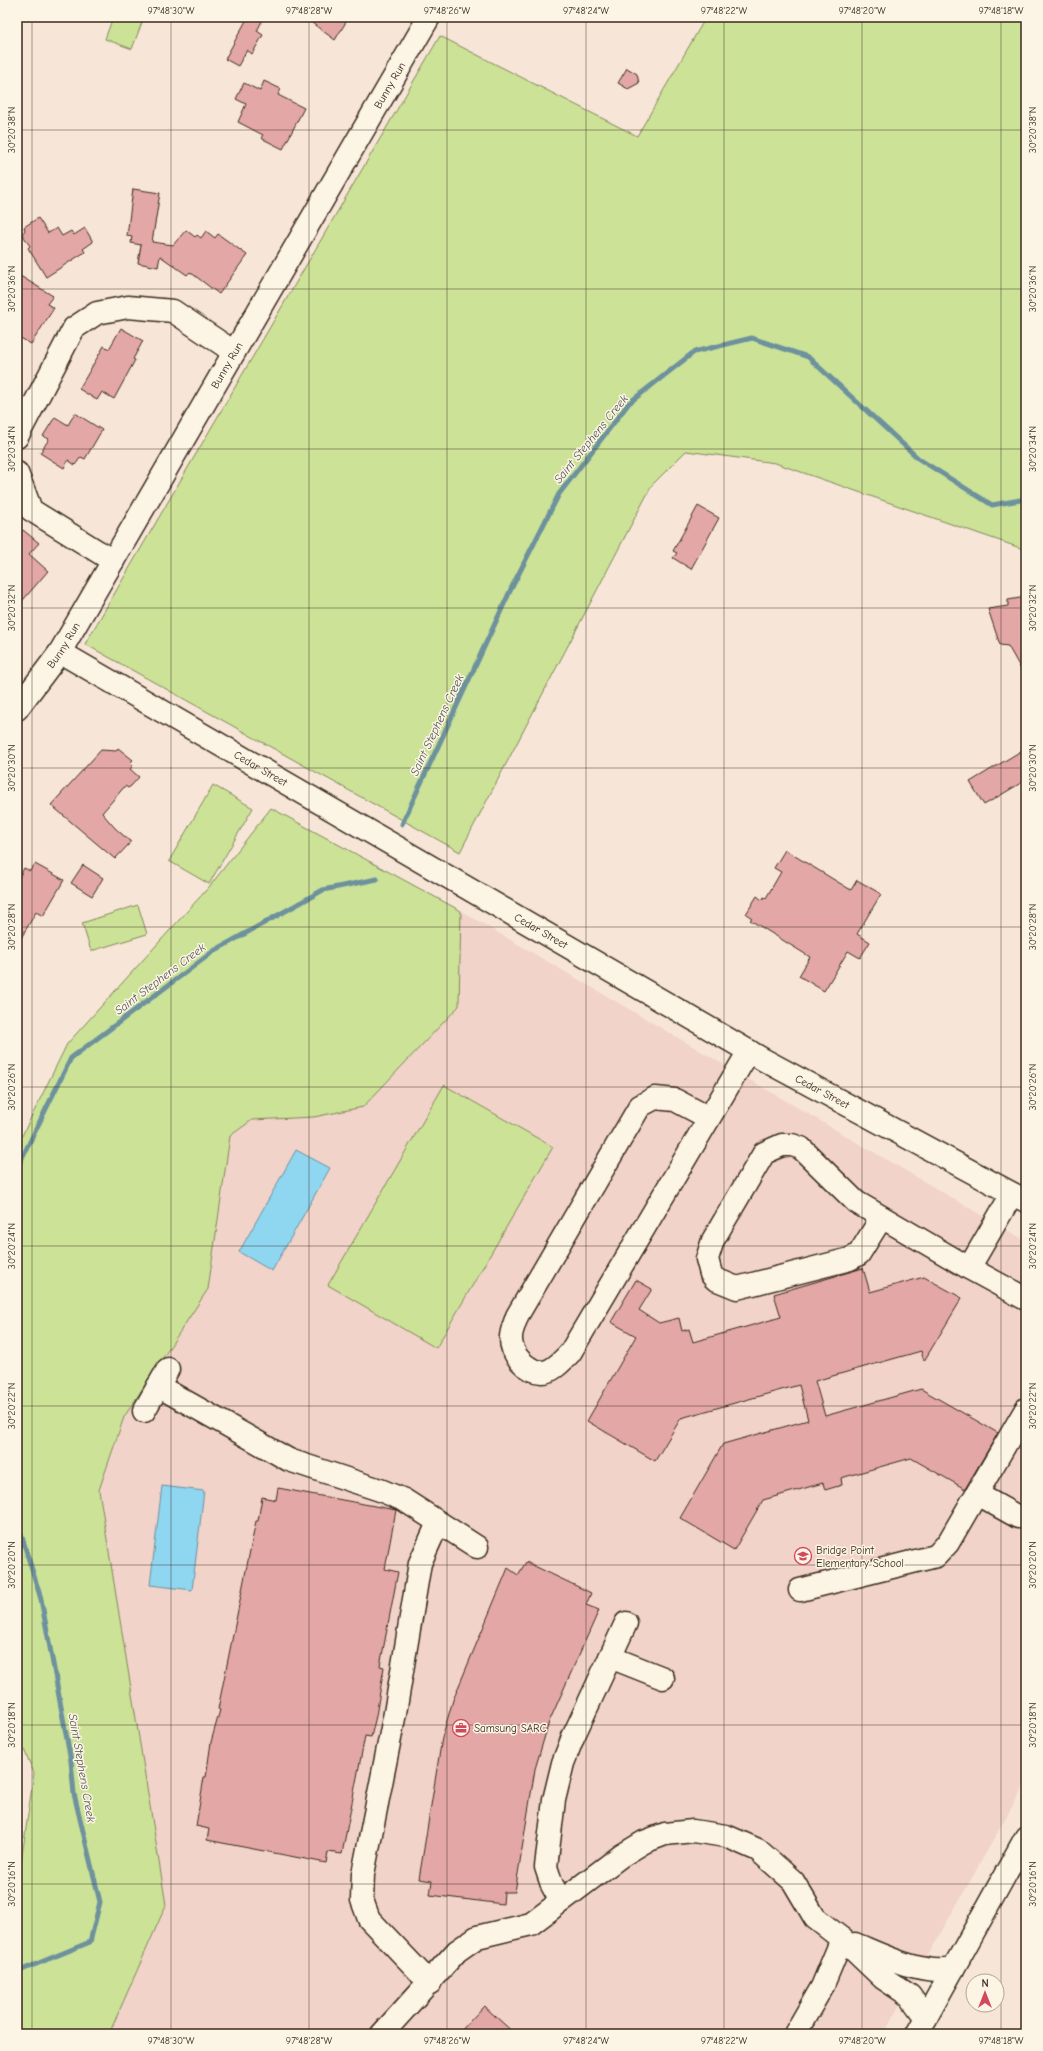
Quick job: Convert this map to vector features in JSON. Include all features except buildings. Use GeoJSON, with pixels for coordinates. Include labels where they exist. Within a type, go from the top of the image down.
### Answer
{"type":"FeatureCollection","features":[{"type":"Feature","properties":{"kind":"main road","name":"Bunny Run"},"geometry":{"type":"LineString","coordinates":[[17,709],[60,652],[428,17]]}},
{"type":"Feature","properties":{"kind":"main road"},"geometry":{"type":"LineString","coordinates":[[17,437],[74,328],[97,313],[128,307],[173,311],[234,352]]}},
{"type":"Feature","properties":{"kind":"main road"},"geometry":{"type":"LineString","coordinates":[[17,473],[31,510],[113,561]]}},
{"type":"Feature","properties":{"kind":"main road","name":"Cedar Street"},"geometry":{"type":"LineString","coordinates":[[60,652],[749,1051],[1019,1198]]}},
{"type":"Feature","properties":{"kind":"main road"},"geometry":{"type":"LineString","coordinates":[[709,1118],[675,1100],[655,1098],[640,1106],[517,1316],[511,1338],[516,1355],[526,1367],[543,1372],[558,1366],[570,1353],[749,1051]]}},
{"type":"Feature","properties":{"kind":"main road"},"geometry":{"type":"LineString","coordinates":[[882,1217],[859,1254],[850,1259],[737,1288],[715,1279],[708,1266],[708,1250],[750,1175],[764,1153],[782,1144],[801,1148],[856,1202],[882,1217],[969,1268],[1026,1299]]}},
{"type":"Feature","properties":{"kind":"main road"},"geometry":{"type":"LineString","coordinates":[[969,1268],[1019,1198]]}},
{"type":"Feature","properties":{"kind":"main road"},"geometry":{"type":"LineString","coordinates":[[144,1411],[163,1377],[289,1460],[380,1490],[404,1500],[477,1547]]}},
{"type":"Feature","properties":{"kind":"main road"},"geometry":{"type":"LineString","coordinates":[[800,1590],[936,1556],[948,1543],[1026,1409]]}},
{"type":"Feature","properties":{"kind":"main road"},"geometry":{"type":"LineString","coordinates":[[977,1494],[1018,1517],[1026,1517]]}},
{"type":"Feature","properties":{"kind":"main road"},"geometry":{"type":"LineString","coordinates":[[430,1983],[368,1919],[362,1900],[363,1874],[395,1713],[420,1563],[438,1523]]}},
{"type":"Feature","properties":{"kind":"main road"},"geometry":{"type":"LineString","coordinates":[[561,1901],[552,1885],[546,1867],[554,1800],[563,1763],[626,1623]]}},
{"type":"Feature","properties":{"kind":"main road"},"geometry":{"type":"LineString","coordinates":[[610,1657],[663,1678]]}},
{"type":"Feature","properties":{"kind":"main road"},"geometry":{"type":"LineString","coordinates":[[382,2034],[430,1983],[457,1951],[477,1937],[531,1924],[644,1842],[665,1834],[693,1831],[726,1836],[758,1850],[793,1881],[816,1918],[842,1939],[884,1978],[910,1996],[922,2026]]}},
{"type":"Feature","properties":{"kind":"main road"},"geometry":{"type":"LineString","coordinates":[[922,2026],[1026,1837]]}},
{"type":"Feature","properties":{"kind":"main road"},"geometry":{"type":"LineString","coordinates":[[842,1939],[902,1964],[945,1971],[953,1969]]}},
{"type":"Feature","properties":{"kind":"main road"},"geometry":{"type":"LineString","coordinates":[[796,2034],[822,1987],[842,1939]]}},
{"type":"Feature","properties":{"kind":"shaded area"},"geometry":{"type":"Polygon","coordinates":[[[461,911],[1026,1241],[1026,1782],[884,2034],[109,2034],[166,1905],[99,1490],[124,1417],[181,1331],[230,1136],[461,911]]]}},
{"type":"Feature","properties":{"kind":"green space"},"geometry":{"type":"Polygon","coordinates":[[[113,17],[144,17],[132,49],[105,39],[113,17]]]}},
{"type":"Feature","properties":{"kind":"green space"},"geometry":{"type":"Polygon","coordinates":[[[706,17],[1026,17],[1026,550],[775,463],[686,451],[652,485],[460,852],[85,644],[440,36],[637,136],[706,17]]]}},
{"type":"Feature","properties":{"kind":"green space"},"geometry":{"type":"Polygon","coordinates":[[[213,785],[253,808],[209,884],[169,861],[213,785]]]}},
{"type":"Feature","properties":{"kind":"green space"},"geometry":{"type":"Polygon","coordinates":[[[271,808],[461,911],[459,1006],[363,1107],[314,1117],[252,1120],[230,1136],[208,1289],[124,1417],[99,1490],[166,1905],[109,2034],[17,2034],[17,1890],[34,1773],[17,1733],[17,1146],[67,1044],[209,887],[271,808]]]}},
{"type":"Feature","properties":{"kind":"green space"},"geometry":{"type":"Polygon","coordinates":[[[138,905],[147,934],[91,951],[82,923],[138,905]]]}},
{"type":"Feature","properties":{"kind":"green space"},"geometry":{"type":"Polygon","coordinates":[[[444,1085],[553,1147],[436,1348],[328,1285],[444,1085]]]}},
{"type":"Feature","properties":{"kind":"water"},"geometry":{"type":"Polygon","coordinates":[[[296,1150],[330,1168],[272,1271],[239,1252],[296,1150]]]}},
{"type":"Feature","properties":{"kind":"water"},"geometry":{"type":"Polygon","coordinates":[[[162,1486],[204,1491],[192,1590],[150,1585],[162,1486]]]}},
{"type":"Feature","properties":{"kind":"waterway","name":"Saint Stephens Creek"},"geometry":{"type":"LineString","coordinates":[[402,824],[511,589],[559,494],[629,403],[694,352],[752,338],[808,357],[919,459],[992,505],[1026,499]]}},
{"type":"Feature","properties":{"kind":"waterway","name":"Saint Stephens Creek"},"geometry":{"type":"LineString","coordinates":[[17,1168],[71,1058],[214,951],[323,890],[377,879]]}},
{"type":"Feature","properties":{"kind":"waterway","name":"Saint Stephens Creek"},"geometry":{"type":"LineString","coordinates":[[17,1521],[41,1599],[71,1761],[74,1794],[100,1902],[90,1942],[17,1972]]}},
{"type":"Feature","properties":{"kind":"place","name":"Bridge Point Elementary School"},"geometry":{"type":"Point","coordinates":[803,1556]}},
{"type":"Feature","properties":{"kind":"place","name":"Samsung SARC"},"geometry":{"type":"Point","coordinates":[461,1728]}}]}
